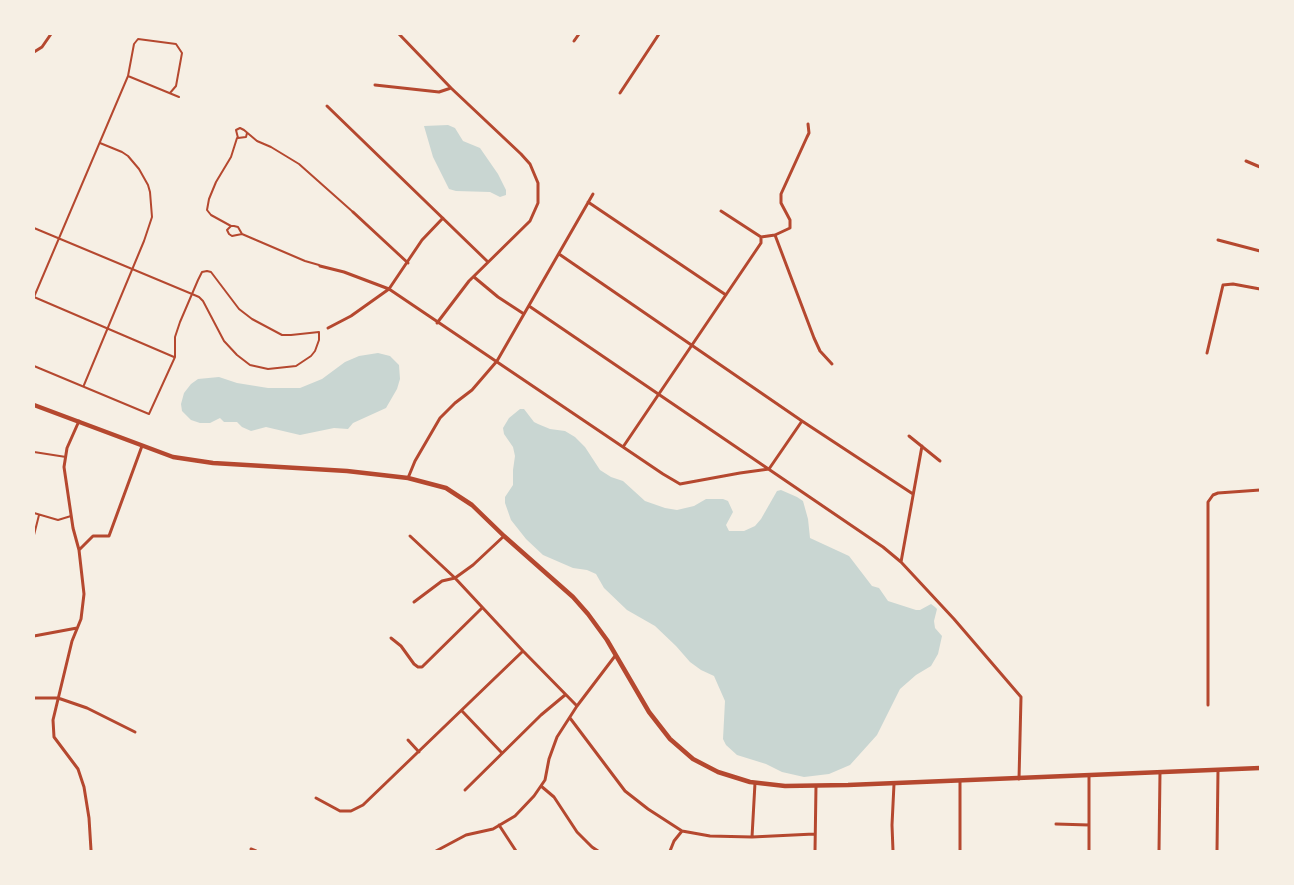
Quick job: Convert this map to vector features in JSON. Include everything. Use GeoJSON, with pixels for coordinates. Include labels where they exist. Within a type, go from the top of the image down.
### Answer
{"type":"FeatureCollection","features":[{"type":"Feature","properties":{"kind":"main road"},"geometry":{"type":"LineString","coordinates":[[34,405],[142,446],[174,456],[213,463],[347,471],[408,478],[446,488],[472,505],[573,597],[588,614],[616,656],[649,712],[670,739],[693,759],[716,771],[756,783],[785,786],[894,784],[1260,768]]}},
{"type":"Feature","properties":{"kind":"street"},"geometry":{"type":"LineString","coordinates":[[34,52],[42,46],[51,34]]}},
{"type":"Feature","properties":{"kind":"street"},"geometry":{"type":"LineString","coordinates":[[399,34],[451,88],[521,154],[535,173],[538,183],[538,203],[530,221],[474,277],[437,323]]}},
{"type":"Feature","properties":{"kind":"street"},"geometry":{"type":"LineString","coordinates":[[574,41],[579,34]]}},
{"type":"Feature","properties":{"kind":"street"},"geometry":{"type":"LineString","coordinates":[[620,93],[659,34]]}},
{"type":"Feature","properties":{"kind":"street"},"geometry":{"type":"LineString","coordinates":[[376,85],[439,92],[451,88]]}},
{"type":"Feature","properties":{"kind":"street"},"geometry":{"type":"LineString","coordinates":[[327,106],[488,262]]}},
{"type":"Feature","properties":{"kind":"street"},"geometry":{"type":"LineString","coordinates":[[721,211],[761,237],[775,235],[788,230],[791,224],[783,208],[781,199],[782,189],[809,133],[808,124]]}},
{"type":"Feature","properties":{"kind":"street"},"geometry":{"type":"LineString","coordinates":[[1246,161],[1260,167]]}},
{"type":"Feature","properties":{"kind":"street"},"geometry":{"type":"LineString","coordinates":[[408,478],[415,461],[440,418],[478,385],[496,362],[593,194]]}},
{"type":"Feature","properties":{"kind":"street"},"geometry":{"type":"LineString","coordinates":[[588,202],[726,295]]}},
{"type":"Feature","properties":{"kind":"street"},"geometry":{"type":"LineString","coordinates":[[353,212],[408,263]]}},
{"type":"Feature","properties":{"kind":"street"},"geometry":{"type":"LineString","coordinates":[[328,328],[351,316],[389,290],[422,240],[443,218]]}},
{"type":"Feature","properties":{"kind":"street"},"geometry":{"type":"LineString","coordinates":[[775,235],[814,338],[820,351],[832,364]]}},
{"type":"Feature","properties":{"kind":"street"},"geometry":{"type":"LineString","coordinates":[[623,447],[761,243],[761,237]]}},
{"type":"Feature","properties":{"kind":"street"},"geometry":{"type":"LineString","coordinates":[[1218,240],[1260,252]]}},
{"type":"Feature","properties":{"kind":"street"},"geometry":{"type":"LineString","coordinates":[[559,254],[802,421],[913,494]]}},
{"type":"Feature","properties":{"kind":"street"},"geometry":{"type":"LineString","coordinates":[[320,266],[344,272],[389,290],[680,484],[740,472],[769,469],[802,421]]}},
{"type":"Feature","properties":{"kind":"street"},"geometry":{"type":"LineString","coordinates":[[474,277],[498,297],[524,314]]}},
{"type":"Feature","properties":{"kind":"street"},"geometry":{"type":"LineString","coordinates":[[1207,354],[1223,285],[1233,284],[1260,289]]}},
{"type":"Feature","properties":{"kind":"street"},"geometry":{"type":"LineString","coordinates":[[528,306],[883,547],[901,562],[954,619],[1021,697],[1019,779]]}},
{"type":"Feature","properties":{"kind":"street"},"geometry":{"type":"LineString","coordinates":[[79,421],[67,448],[64,467],[71,516],[79,550],[84,594],[81,619],[72,641],[53,720],[54,737],[78,769],[84,787],[91,850]]}},
{"type":"Feature","properties":{"kind":"street"},"geometry":{"type":"LineString","coordinates":[[909,436],[940,461]]}},
{"type":"Feature","properties":{"kind":"street"},"geometry":{"type":"LineString","coordinates":[[79,550],[93,536],[109,536],[142,446]]}},
{"type":"Feature","properties":{"kind":"street"},"geometry":{"type":"LineString","coordinates":[[901,562],[922,446]]}},
{"type":"Feature","properties":{"kind":"street"},"geometry":{"type":"LineString","coordinates":[[1208,706],[1208,502],[1213,495],[1218,493],[1260,490]]}},
{"type":"Feature","properties":{"kind":"street"},"geometry":{"type":"LineString","coordinates":[[410,536],[454,578],[577,706]]}},
{"type":"Feature","properties":{"kind":"street"},"geometry":{"type":"LineString","coordinates":[[414,602],[442,581],[454,578],[473,566],[504,536]]}},
{"type":"Feature","properties":{"kind":"street"},"geometry":{"type":"LineString","coordinates":[[391,638],[402,646],[414,664],[420,667],[430,661],[482,608]]}},
{"type":"Feature","properties":{"kind":"street"},"geometry":{"type":"LineString","coordinates":[[34,636],[77,628]]}},
{"type":"Feature","properties":{"kind":"street"},"geometry":{"type":"LineString","coordinates":[[316,798],[340,811],[351,811],[372,798],[523,651]]}},
{"type":"Feature","properties":{"kind":"street"},"geometry":{"type":"LineString","coordinates":[[436,851],[466,835],[493,829],[514,816],[534,796],[545,780],[549,759],[557,737],[577,706],[616,656]]}},
{"type":"Feature","properties":{"kind":"street"},"geometry":{"type":"LineString","coordinates":[[465,790],[541,715],[565,695]]}},
{"type":"Feature","properties":{"kind":"street"},"geometry":{"type":"LineString","coordinates":[[34,698],[58,698],[87,708],[136,732]]}},
{"type":"Feature","properties":{"kind":"street"},"geometry":{"type":"LineString","coordinates":[[462,711],[502,753]]}},
{"type":"Feature","properties":{"kind":"street"},"geometry":{"type":"LineString","coordinates":[[570,718],[625,791],[648,809],[682,831],[710,836],[752,837],[814,834]]}},
{"type":"Feature","properties":{"kind":"street"},"geometry":{"type":"LineString","coordinates":[[408,740],[419,752]]}},
{"type":"Feature","properties":{"kind":"street"},"geometry":{"type":"LineString","coordinates":[[1217,851],[1218,770]]}},
{"type":"Feature","properties":{"kind":"street"},"geometry":{"type":"LineString","coordinates":[[1159,851],[1160,772]]}},
{"type":"Feature","properties":{"kind":"street"},"geometry":{"type":"LineString","coordinates":[[1089,775],[1089,851]]}},
{"type":"Feature","properties":{"kind":"street"},"geometry":{"type":"LineString","coordinates":[[960,781],[960,851]]}},
{"type":"Feature","properties":{"kind":"street"},"geometry":{"type":"LineString","coordinates":[[752,837],[756,783]]}},
{"type":"Feature","properties":{"kind":"street"},"geometry":{"type":"LineString","coordinates":[[893,851],[894,784]]}},
{"type":"Feature","properties":{"kind":"street"},"geometry":{"type":"LineString","coordinates":[[541,786],[554,797],[577,832],[598,851]]}},
{"type":"Feature","properties":{"kind":"street"},"geometry":{"type":"LineString","coordinates":[[815,851],[816,786]]}},
{"type":"Feature","properties":{"kind":"street"},"geometry":{"type":"LineString","coordinates":[[1056,824],[1089,825]]}},
{"type":"Feature","properties":{"kind":"street"},"geometry":{"type":"LineString","coordinates":[[499,825],[516,851]]}},
{"type":"Feature","properties":{"kind":"street"},"geometry":{"type":"LineString","coordinates":[[670,851],[674,841],[682,831]]}},
{"type":"Feature","properties":{"kind":"street"},"geometry":{"type":"LineString","coordinates":[[251,849],[256,851]]}},
{"type":"Feature","properties":{"kind":"lane"},"geometry":{"type":"LineString","coordinates":[[170,93],[176,86],[182,53],[176,44],[138,39],[134,44],[128,76],[34,297],[175,357]]}},
{"type":"Feature","properties":{"kind":"lane"},"geometry":{"type":"LineString","coordinates":[[128,76],[179,97]]}},
{"type":"Feature","properties":{"kind":"lane"},"geometry":{"type":"LineString","coordinates":[[320,266],[242,234],[238,227],[231,226],[211,215],[207,210],[216,182],[231,157],[238,138],[236,130],[240,128],[257,141],[299,164],[353,212]]}},
{"type":"Feature","properties":{"kind":"lane"},"geometry":{"type":"LineString","coordinates":[[238,138],[246,137],[247,133]]}},
{"type":"Feature","properties":{"kind":"lane"},"geometry":{"type":"LineString","coordinates":[[83,386],[150,227],[152,209],[150,192],[144,176],[128,156],[116,148],[100,143]]}},
{"type":"Feature","properties":{"kind":"lane"},"geometry":{"type":"LineString","coordinates":[[231,226],[227,230],[229,234],[236,236],[242,234]]}},
{"type":"Feature","properties":{"kind":"lane"},"geometry":{"type":"LineString","coordinates":[[34,228],[192,294],[203,301],[220,335],[230,348],[250,365],[258,368],[268,369],[296,366],[315,351],[319,332],[282,335],[263,326],[239,309],[211,272],[202,272],[192,294],[176,331],[175,357],[149,414],[34,366]]}},
{"type":"Feature","properties":{"kind":"lane"},"geometry":{"type":"LineString","coordinates":[[34,452],[66,457]]}},
{"type":"Feature","properties":{"kind":"lane"},"geometry":{"type":"LineString","coordinates":[[34,513],[58,520],[71,516]]}},
{"type":"Feature","properties":{"kind":"lane"},"geometry":{"type":"LineString","coordinates":[[34,535],[39,514]]}},
{"type":"Feature","properties":{"kind":"shaded area"},"geometry":{"type":"Polygon","coordinates":[[[448,125],[455,128],[463,141],[480,148],[498,174],[506,190],[506,195],[500,197],[490,192],[449,189],[433,157],[424,126],[448,125]]]}},
{"type":"Feature","properties":{"kind":"shaded area"},"geometry":{"type":"Polygon","coordinates":[[[378,353],[390,356],[399,365],[400,379],[397,389],[386,408],[353,423],[348,429],[334,428],[300,435],[266,427],[251,431],[242,427],[237,422],[224,422],[220,418],[210,423],[200,423],[191,420],[182,411],[181,404],[184,393],[198,379],[219,377],[237,383],[268,388],[300,388],[322,379],[345,362],[359,356],[378,353]]]}},
{"type":"Feature","properties":{"kind":"shaded area"},"geometry":{"type":"Polygon","coordinates":[[[520,409],[524,409],[534,422],[550,429],[565,431],[575,437],[585,447],[600,470],[611,477],[623,481],[645,501],[677,510],[694,506],[706,499],[723,499],[728,501],[733,512],[726,525],[729,531],[744,531],[755,526],[777,491],[781,490],[797,497],[803,501],[808,519],[810,538],[849,556],[872,586],[879,588],[888,601],[916,610],[931,604],[937,609],[934,621],[935,628],[942,636],[938,654],[931,666],[916,675],[900,689],[877,735],[850,765],[829,774],[804,777],[782,772],[766,764],[737,755],[726,745],[723,739],[725,701],[714,676],[690,662],[655,626],[627,610],[604,588],[596,574],[587,570],[573,568],[543,555],[526,539],[511,520],[505,503],[505,497],[513,485],[515,456],[513,447],[504,434],[503,428],[509,418],[520,409]]]}}]}
